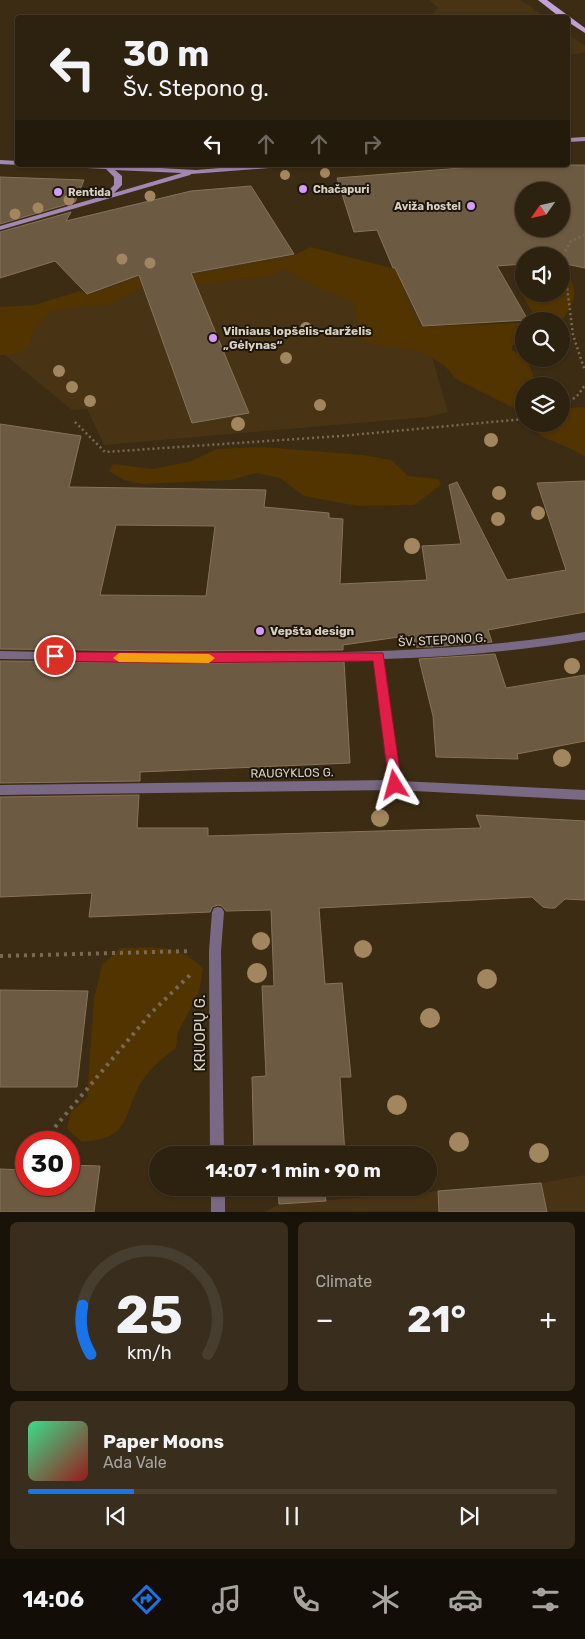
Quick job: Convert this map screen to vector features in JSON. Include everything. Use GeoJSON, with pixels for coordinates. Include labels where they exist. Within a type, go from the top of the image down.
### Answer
{"type":"FeatureCollection","features":[{"type":"Feature","properties":{"kind":"main road"},"geometry":{"type":"LineString","coordinates":[[542,0],[563,15]]}},
{"type":"Feature","properties":{"kind":"main road"},"geometry":{"type":"LineString","coordinates":[[570,20],[585,31]]}},
{"type":"Feature","properties":{"kind":"main road"},"geometry":{"type":"LineString","coordinates":[[570,140],[585,139]]}},
{"type":"Feature","properties":{"kind":"main road"},"geometry":{"type":"LineString","coordinates":[[0,162],[15,163]]}},
{"type":"Feature","properties":{"kind":"main road"},"geometry":{"type":"LineString","coordinates":[[108,167],[196,172],[257,167]]}},
{"type":"Feature","properties":{"kind":"main road"},"geometry":{"type":"LineString","coordinates":[[106,196],[118,185],[118,176],[108,167]]}},
{"type":"Feature","properties":{"kind":"main road"},"geometry":{"type":"LineString","coordinates":[[0,228],[106,196],[196,172]]}},
{"type":"Feature","properties":{"kind":"street","name":"ŠV. STEPONO G."},"geometry":{"type":"LineString","coordinates":[[0,656],[166,658],[378,656],[484,652],[585,636]]}},
{"type":"Feature","properties":{"kind":"street"},"geometry":{"type":"LineString","coordinates":[[378,656],[395,785]]}},
{"type":"Feature","properties":{"kind":"street","name":"RAUGYKLOS G."},"geometry":{"type":"LineString","coordinates":[[0,790],[395,785],[585,795]]}},
{"type":"Feature","properties":{"kind":"street","name":"KRUOPŲ G."},"geometry":{"type":"LineString","coordinates":[[217,1146],[215,951],[218,912]]}},
{"type":"Feature","properties":{"kind":"street"},"geometry":{"type":"LineString","coordinates":[[218,1196],[218,1212]]}},
{"type":"Feature","properties":{"kind":"path"},"geometry":{"type":"LineString","coordinates":[[585,235],[571,241],[563,255],[569,290],[573,335],[585,371]]}},
{"type":"Feature","properties":{"kind":"path"},"geometry":{"type":"LineString","coordinates":[[570,401],[578,395],[585,385]]}},
{"type":"Feature","properties":{"kind":"path"},"geometry":{"type":"LineString","coordinates":[[75,422],[105,452],[332,437],[515,421]]}},
{"type":"Feature","properties":{"kind":"path"},"geometry":{"type":"LineString","coordinates":[[0,956],[215,951]]}},
{"type":"Feature","properties":{"kind":"path"},"geometry":{"type":"LineString","coordinates":[[55,1127],[151,1013],[215,951]]}},
{"type":"Feature","properties":{"kind":"shaded area"},"geometry":{"type":"Polygon","coordinates":[[[429,0],[521,0],[542,15],[431,15],[438,8],[429,0]]]}},
{"type":"Feature","properties":{"kind":"shaded area"},"geometry":{"type":"Polygon","coordinates":[[[570,35],[585,46],[585,52],[570,56],[570,35]]]}},
{"type":"Feature","properties":{"kind":"shaded area"},"geometry":{"type":"Polygon","coordinates":[[[311,247],[402,271],[410,281],[403,291],[419,327],[515,323],[515,344],[512,345],[512,350],[515,352],[515,367],[530,367],[534,377],[515,377],[515,408],[456,379],[444,365],[419,351],[372,344],[351,336],[359,323],[353,301],[319,289],[285,270],[263,277],[186,285],[151,283],[108,305],[82,306],[49,312],[33,333],[29,347],[15,354],[0,355],[0,307],[34,305],[80,291],[89,295],[158,271],[189,276],[290,257],[311,247]]]}},
{"type":"Feature","properties":{"kind":"shaded area","name":"Vilniaus lopšelis-darželis „Gėlynas“"},"geometry":{"type":"Polygon","coordinates":[[[294,254],[405,289],[423,326],[448,412],[427,417],[104,445],[87,409],[72,410],[0,351],[0,324],[150,271],[187,274],[294,254]]]}},
{"type":"Feature","properties":{"kind":"shaded area"},"geometry":{"type":"Polygon","coordinates":[[[570,279],[574,295],[567,312],[532,312],[526,302],[570,302],[570,279]]]}},
{"type":"Feature","properties":{"kind":"shaded area"},"geometry":{"type":"Polygon","coordinates":[[[585,407],[585,457],[536,432],[570,432],[570,408],[585,407]]]}},
{"type":"Feature","properties":{"kind":"shaded area"},"geometry":{"type":"Polygon","coordinates":[[[263,447],[363,455],[391,460],[408,476],[438,479],[441,485],[414,505],[358,506],[304,496],[280,478],[256,473],[231,480],[142,484],[124,480],[109,471],[113,464],[153,469],[189,462],[217,449],[263,447]]]}},
{"type":"Feature","properties":{"kind":"shaded area"},"geometry":{"type":"Polygon","coordinates":[[[120,948],[165,948],[185,954],[203,969],[199,992],[178,1032],[176,1048],[159,1061],[145,1077],[138,1088],[125,1119],[116,1132],[108,1137],[82,1142],[80,1140],[80,1131],[69,1131],[67,1129],[71,1112],[87,1098],[94,999],[102,965],[120,948]]]}},
{"type":"Feature","properties":{"kind":"shaded area"},"geometry":{"type":"Polygon","coordinates":[[[585,1175],[585,1211],[265,1212],[279,1204],[379,1196],[437,1196],[437,1191],[541,1183],[585,1175]]]}},
{"type":"Feature","properties":{"kind":"building"},"geometry":{"type":"Polygon","coordinates":[[[570,165],[585,165],[585,268],[570,265],[570,247],[515,247],[515,265],[497,266],[515,297],[515,302],[518,302],[523,312],[515,312],[515,321],[423,326],[395,268],[393,268],[377,230],[354,232],[337,178],[473,167],[570,167],[570,165]]]}},
{"type":"Feature","properties":{"kind":"building"},"geometry":{"type":"Polygon","coordinates":[[[0,177],[84,180],[75,202],[0,224],[0,177]]]}},
{"type":"Feature","properties":{"kind":"building"},"geometry":{"type":"Polygon","coordinates":[[[251,186],[294,254],[191,273],[249,413],[192,423],[139,275],[87,294],[55,261],[0,278],[0,232],[71,212],[66,221],[191,191],[251,186]]]}},
{"type":"Feature","properties":{"kind":"building"},"geometry":{"type":"Polygon","coordinates":[[[0,424],[81,436],[69,487],[266,490],[264,507],[329,513],[329,518],[343,519],[340,584],[427,580],[422,546],[461,544],[449,485],[457,482],[507,580],[566,570],[537,483],[585,481],[585,612],[488,630],[492,642],[416,647],[413,635],[343,645],[343,650],[0,649],[0,424]],[[116,525],[100,595],[206,596],[215,526],[116,525]]]}},
{"type":"Feature","properties":{"kind":"building"},"geometry":{"type":"Polygon","coordinates":[[[495,654],[506,688],[585,675],[585,741],[517,754],[518,759],[436,757],[433,716],[419,659],[495,654]]]}},
{"type":"Feature","properties":{"kind":"building"},"geometry":{"type":"Polygon","coordinates":[[[0,661],[218,663],[344,661],[350,763],[140,772],[140,781],[0,783],[0,661]]]}},
{"type":"Feature","properties":{"kind":"building"},"geometry":{"type":"Polygon","coordinates":[[[139,795],[137,828],[208,828],[208,836],[481,828],[476,815],[585,821],[585,900],[565,899],[555,908],[543,907],[532,897],[319,908],[325,984],[342,983],[351,1077],[340,1077],[344,1146],[254,1146],[252,1077],[266,1076],[262,986],[274,986],[271,910],[226,911],[222,906],[218,905],[212,907],[210,912],[89,917],[92,893],[0,897],[0,797],[139,795]]]}},
{"type":"Feature","properties":{"kind":"building"},"geometry":{"type":"Polygon","coordinates":[[[0,990],[88,991],[77,1087],[0,1087],[0,990]]]}},
{"type":"Feature","properties":{"kind":"building"},"geometry":{"type":"Polygon","coordinates":[[[80,1165],[100,1166],[94,1212],[0,1212],[0,1169],[15,1170],[15,1196],[80,1196],[80,1165]]]}},
{"type":"Feature","properties":{"kind":"building"},"geometry":{"type":"Polygon","coordinates":[[[541,1183],[547,1212],[439,1212],[438,1191],[541,1183]]]}},
{"type":"Feature","properties":{"kind":"building"},"geometry":{"type":"Polygon","coordinates":[[[278,1196],[325,1196],[326,1201],[279,1204],[278,1196]]]}},
{"type":"Feature","properties":{"kind":"slow traffic"},"geometry":{"type":"LineString","coordinates":[[119,658],[209,658]]}},
{"type":"Feature","properties":{"kind":"place","name":"Chačapuri"},"geometry":{"type":"Point","coordinates":[303,189]}},
{"type":"Feature","properties":{"kind":"place","name":"Rentida"},"geometry":{"type":"Point","coordinates":[58,192]}},
{"type":"Feature","properties":{"kind":"place","name":"Aviža hostel"},"geometry":{"type":"Point","coordinates":[471,206]}},
{"type":"Feature","properties":{"kind":"place","name":"Vilniaus lopšelis-darželis „Gėlynas“"},"geometry":{"type":"Point","coordinates":[213,338]}},
{"type":"Feature","properties":{"kind":"place","name":"Vepšta design"},"geometry":{"type":"Point","coordinates":[260,631]}},
{"type":"Feature","properties":{"kind":"route"},"geometry":{"type":"LineString","coordinates":[[55,656],[166,658],[378,656],[395,785]]}}]}
